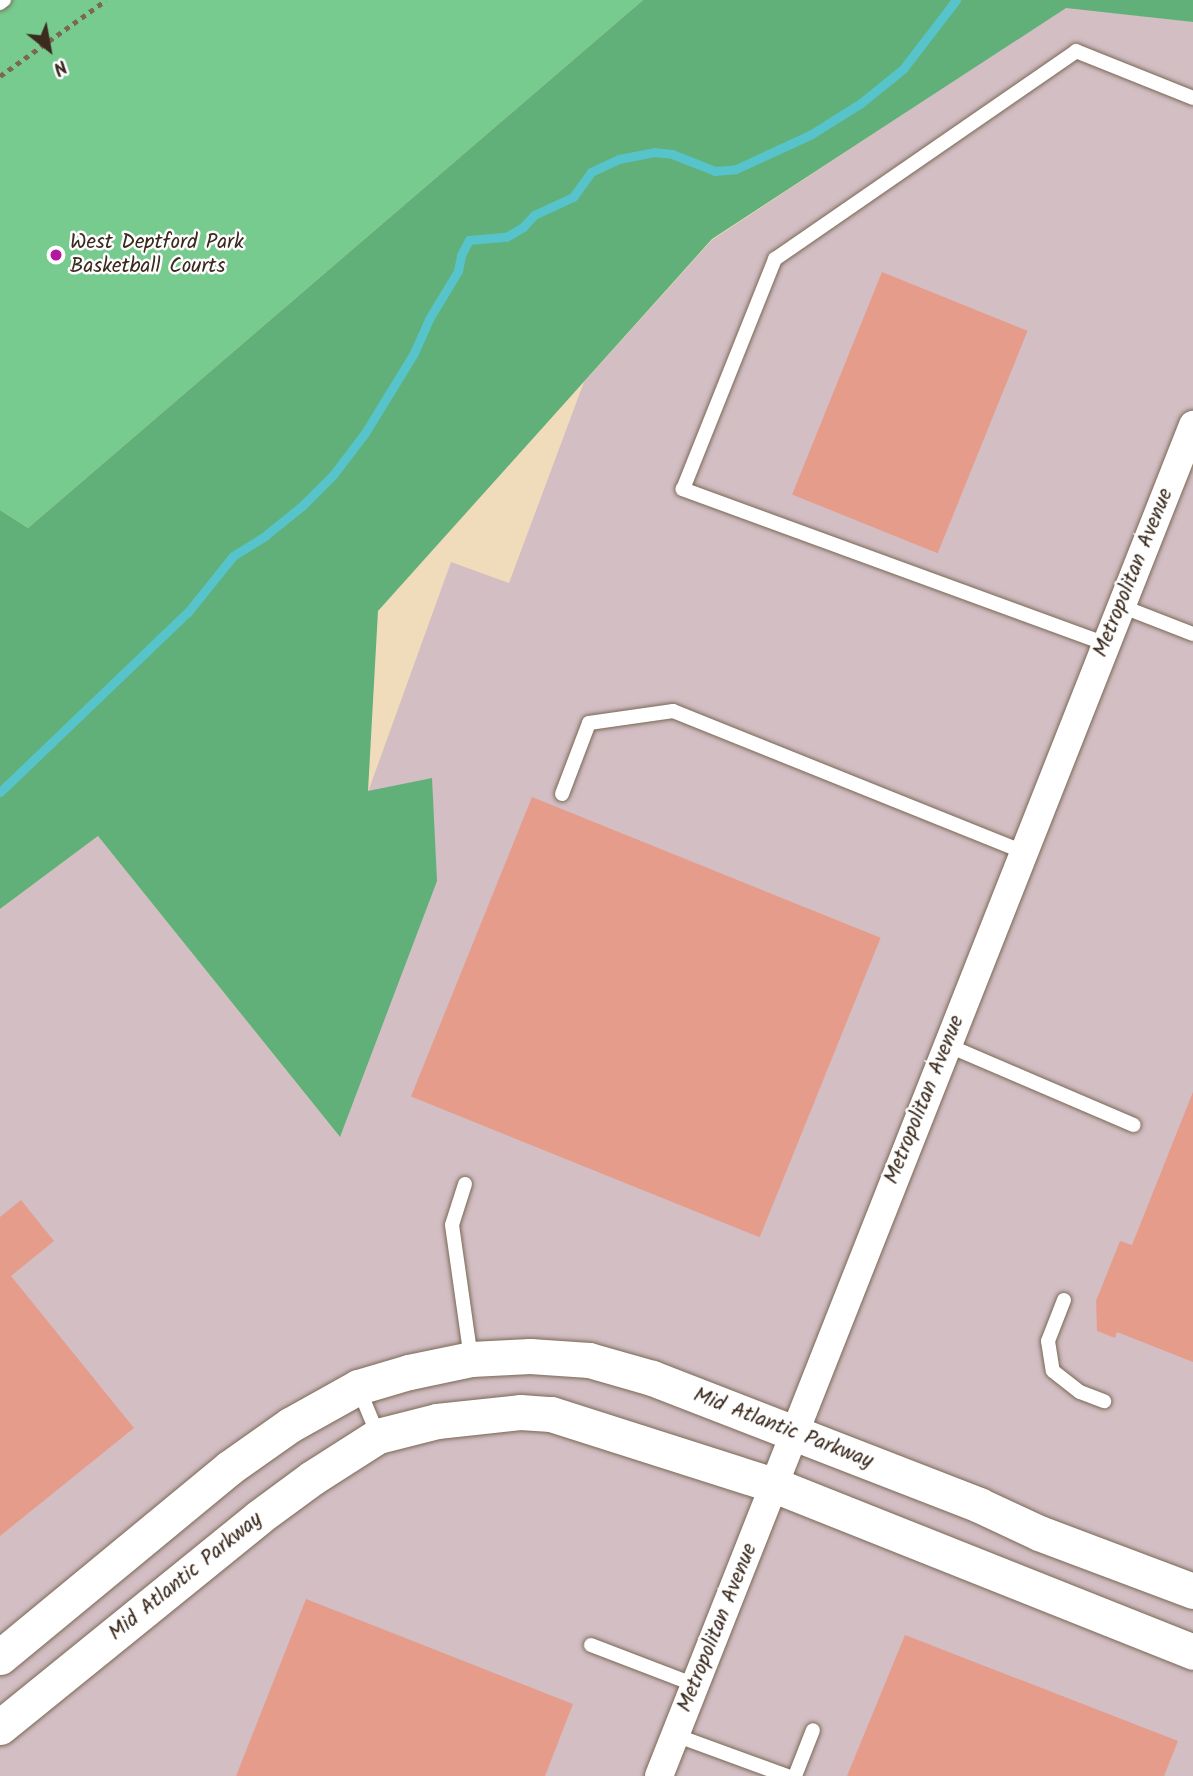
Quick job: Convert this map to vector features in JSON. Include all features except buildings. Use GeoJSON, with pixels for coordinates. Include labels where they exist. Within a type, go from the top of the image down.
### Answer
{"type":"FeatureCollection","features":[{"type":"Feature","properties":{"kind":"street","name":"Metropolitan Avenue"},"geometry":{"type":"LineString","coordinates":[[659,1776],[1193,425]]}},
{"type":"Feature","properties":{"kind":"street","name":"Mid Atlantic Parkway"},"geometry":{"type":"LineString","coordinates":[[0,1657],[229,1468],[290,1425],[358,1387],[409,1371],[471,1359],[530,1356],[589,1360],[652,1378],[1193,1591]]}},
{"type":"Feature","properties":{"kind":"street","name":"Mid Atlantic Parkway"},"geometry":{"type":"LineString","coordinates":[[0,1727],[259,1517],[312,1478],[378,1436],[437,1421],[520,1412],[551,1415],[775,1485],[1193,1652]]}},
{"type":"Feature","properties":{"kind":"lane"},"geometry":{"type":"LineString","coordinates":[[0,3],[4,0]]}},
{"type":"Feature","properties":{"kind":"lane"},"geometry":{"type":"LineString","coordinates":[[1106,644],[683,489],[775,259],[1076,51],[1193,98]]}},
{"type":"Feature","properties":{"kind":"lane"},"geometry":{"type":"LineString","coordinates":[[1121,606],[1193,634]]}},
{"type":"Feature","properties":{"kind":"lane"},"geometry":{"type":"LineString","coordinates":[[562,794],[589,723],[673,711],[1024,852]]}},
{"type":"Feature","properties":{"kind":"lane"},"geometry":{"type":"LineString","coordinates":[[947,1045],[1134,1125]]}},
{"type":"Feature","properties":{"kind":"lane"},"geometry":{"type":"LineString","coordinates":[[465,1184],[452,1225],[471,1359]]}},
{"type":"Feature","properties":{"kind":"lane"},"geometry":{"type":"LineString","coordinates":[[1064,1300],[1048,1341],[1054,1371],[1080,1392],[1104,1401]]}},
{"type":"Feature","properties":{"kind":"lane"},"geometry":{"type":"LineString","coordinates":[[358,1387],[378,1436]]}},
{"type":"Feature","properties":{"kind":"lane"},"geometry":{"type":"LineString","coordinates":[[591,1645],[695,1685]]}},
{"type":"Feature","properties":{"kind":"lane"},"geometry":{"type":"LineString","coordinates":[[795,1776],[813,1730]]}},
{"type":"Feature","properties":{"kind":"lane"},"geometry":{"type":"LineString","coordinates":[[675,1735],[787,1776]]}},
{"type":"Feature","properties":{"kind":"path"},"geometry":{"type":"LineString","coordinates":[[0,76],[106,0]]}},
{"type":"Feature","properties":{"kind":"shaded area"},"geometry":{"type":"Polygon","coordinates":[[[1066,7],[1193,22],[1193,1776],[0,1776],[0,909],[98,836],[339,1136],[432,778],[368,792],[451,562],[509,583],[584,382],[712,240],[1066,7]]]}},
{"type":"Feature","properties":{"kind":"green space"},"geometry":{"type":"Polygon","coordinates":[[[0,0],[643,0],[28,528],[0,510],[0,0]]]}},
{"type":"Feature","properties":{"kind":"green space"},"geometry":{"type":"Polygon","coordinates":[[[643,0],[1193,0],[1193,22],[1066,8],[712,239],[378,611],[368,791],[432,778],[437,881],[340,1137],[98,836],[0,909],[0,510],[28,528],[643,0]]]}},
{"type":"Feature","properties":{"kind":"waterway"},"geometry":{"type":"LineString","coordinates":[[0,792],[188,612],[233,556],[266,535],[302,506],[333,475],[365,433],[414,353],[429,319],[458,271],[461,255],[469,240],[506,237],[523,227],[534,215],[573,197],[591,172],[619,159],[654,152],[672,154],[715,171],[736,169],[810,135],[861,103],[903,69],[956,0]]}},
{"type":"Feature","properties":{"kind":"place","name":"West Deptford Park Basketball Courts"},"geometry":{"type":"Point","coordinates":[56,255]}}]}
